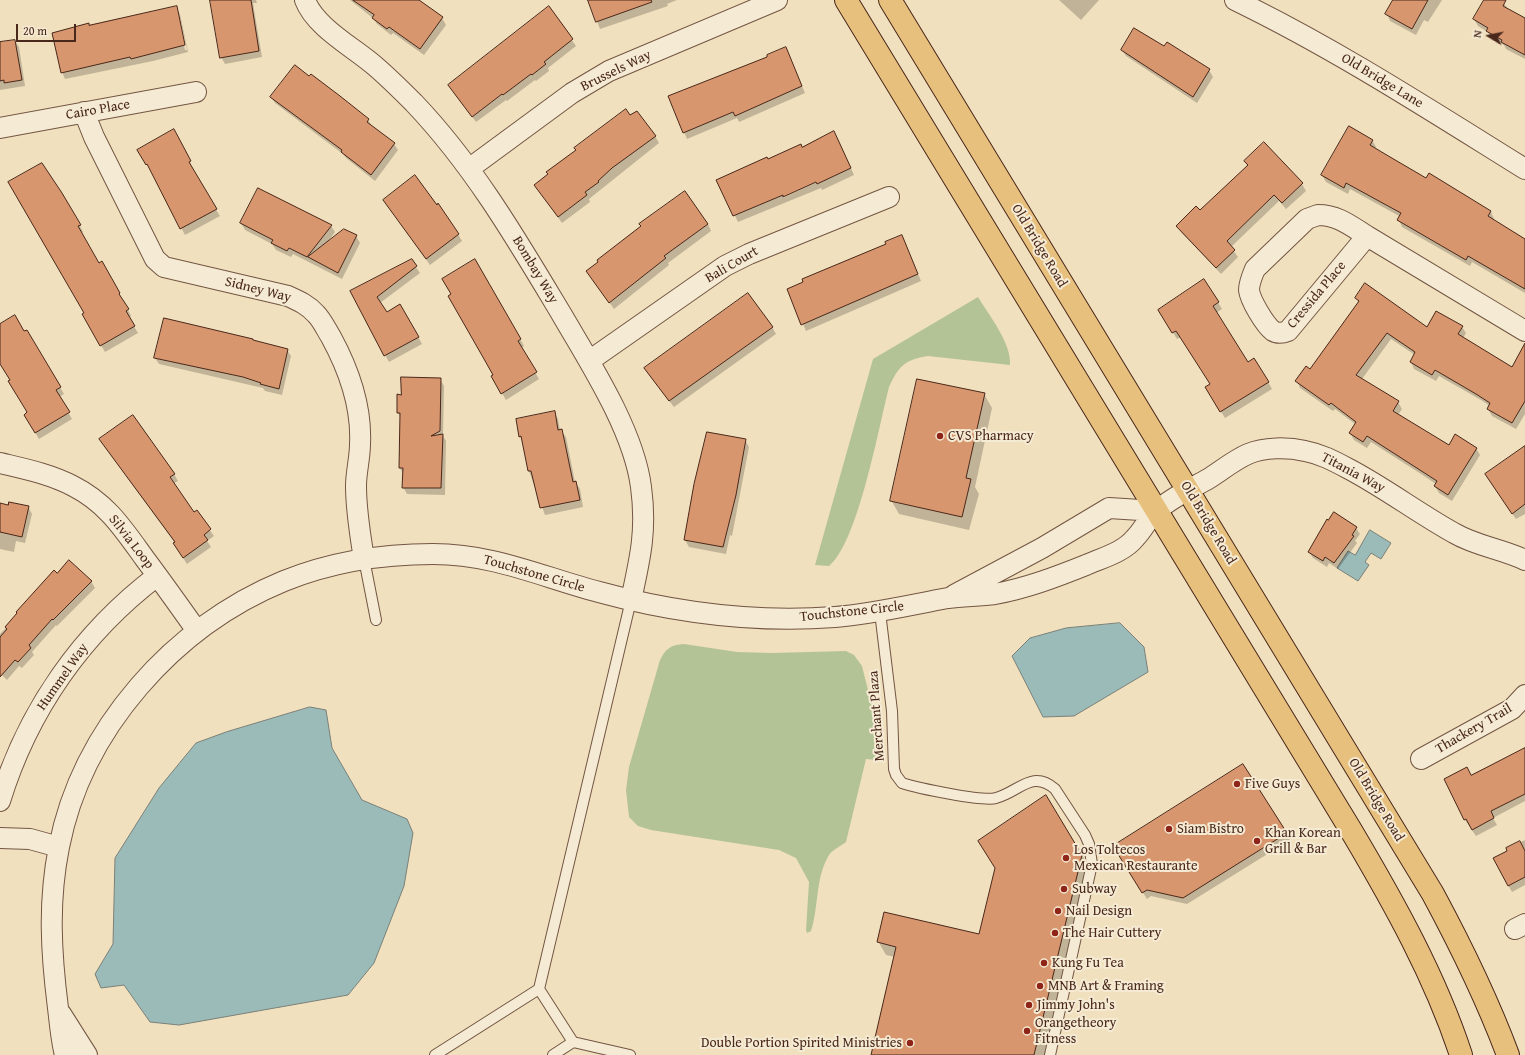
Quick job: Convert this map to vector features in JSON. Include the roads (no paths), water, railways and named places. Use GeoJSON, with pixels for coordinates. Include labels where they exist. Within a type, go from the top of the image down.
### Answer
{"type":"FeatureCollection","features":[{"type":"Feature","properties":{"kind":"main road"},"geometry":{"type":"LineString","coordinates":[[846,0],[1352,832],[1397,910],[1427,970],[1461,1055]]}},
{"type":"Feature","properties":{"kind":"main road","name":"Old Bridge Road"},"geometry":{"type":"LineString","coordinates":[[890,0],[1434,894],[1465,953],[1508,1055]]}},
{"type":"Feature","properties":{"kind":"street","name":"Bombay Way"},"geometry":{"type":"LineString","coordinates":[[305,0],[317,20],[398,87],[436,126],[470,168],[508,226],[589,361],[612,405],[633,453],[641,485],[644,512],[643,545],[631,600]]}},
{"type":"Feature","properties":{"kind":"street","name":"Brussels Way"},"geometry":{"type":"LineString","coordinates":[[470,168],[572,93],[610,72],[776,0]]}},
{"type":"Feature","properties":{"kind":"street","name":"Old Bridge Lane"},"geometry":{"type":"LineString","coordinates":[[1235,0],[1291,27],[1385,82],[1525,169]]}},
{"type":"Feature","properties":{"kind":"street","name":"Cairo Place"},"geometry":{"type":"LineString","coordinates":[[0,128],[196,92]]}},
{"type":"Feature","properties":{"kind":"street","name":"Sidney Way"},"geometry":{"type":"LineString","coordinates":[[84,112],[94,137],[154,259],[164,267],[288,296],[304,303],[317,314],[345,364],[353,385],[359,414],[360,444],[356,484],[357,520],[364,559]]}},
{"type":"Feature","properties":{"kind":"street","name":"Bali Court"},"geometry":{"type":"LineString","coordinates":[[589,361],[725,266],[748,254],[889,196]]}},
{"type":"Feature","properties":{"kind":"street","name":"Cressida Place"},"geometry":{"type":"LineString","coordinates":[[1367,236],[1288,331],[1281,334],[1272,330],[1252,302],[1249,290],[1251,278],[1255,269],[1306,219],[1318,215],[1330,215],[1342,220],[1525,331]]}},
{"type":"Feature","properties":{"kind":"street","name":"Titania Way"},"geometry":{"type":"LineString","coordinates":[[1156,510],[1248,454],[1281,448],[1304,450],[1327,457],[1372,481],[1461,537],[1478,545],[1522,555]]}},
{"type":"Feature","properties":{"kind":"street","name":"Silvia Loop"},"geometry":{"type":"LineString","coordinates":[[0,463],[48,475],[73,486],[92,498],[113,515],[197,631]]}},
{"type":"Feature","properties":{"kind":"street","name":"Touchstone Circle"},"geometry":{"type":"LineString","coordinates":[[950,598],[1042,548],[1109,508],[1156,510]]}},
{"type":"Feature","properties":{"kind":"street","name":"Touchstone Circle"},"geometry":{"type":"LineString","coordinates":[[64,1055],[52,967],[50,932],[53,879],[59,847],[75,795],[84,772],[104,734],[143,682],[175,650],[197,631],[229,609],[266,589],[289,579],[324,568],[364,559],[396,555],[437,554],[479,558],[520,567],[594,591],[679,610],[726,616],[781,619],[836,617],[880,612],[950,598],[993,594],[1026,587],[1089,564],[1132,543],[1156,510]]}},
{"type":"Feature","properties":{"kind":"street","name":"Hummel Way"},"geometry":{"type":"LineString","coordinates":[[0,801],[23,741],[50,691],[66,668],[108,618],[157,576]]}},
{"type":"Feature","properties":{"kind":"street","name":"Thackery Trail"},"geometry":{"type":"LineString","coordinates":[[1421,759],[1512,709],[1525,695]]}},
{"type":"Feature","properties":{"kind":"street"},"geometry":{"type":"LineString","coordinates":[[0,838],[30,839],[59,847]]}},
{"type":"Feature","properties":{"kind":"street","name":"Touchstone Circle"},"geometry":{"type":"LineString","coordinates":[[58,1010],[87,1055]]}},
{"type":"Feature","properties":{"kind":"lane"},"geometry":{"type":"LineString","coordinates":[[364,559],[376,620]]}},
{"type":"Feature","properties":{"kind":"lane"},"geometry":{"type":"LineString","coordinates":[[435,1055],[539,989],[631,600]]}},
{"type":"Feature","properties":{"kind":"lane","name":"Merchant Plaza"},"geometry":{"type":"LineString","coordinates":[[880,612],[892,711],[894,769],[896,775],[902,783],[983,800],[997,798],[1028,782],[1038,780],[1049,783],[1055,789],[1085,835],[1089,844],[1092,864],[1050,1055]]}},
{"type":"Feature","properties":{"kind":"lane"},"geometry":{"type":"LineString","coordinates":[[539,989],[573,1042],[630,1055]]}},
{"type":"Feature","properties":{"kind":"lane"},"geometry":{"type":"LineString","coordinates":[[553,1055],[573,1042]]}},
{"type":"Feature","properties":{"kind":"water"},"geometry":{"type":"Polygon","coordinates":[[[1370,530],[1391,543],[1381,559],[1371,553],[1365,562],[1369,565],[1358,581],[1337,568],[1348,551],[1355,555],[1370,530]]]}},
{"type":"Feature","properties":{"kind":"water"},"geometry":{"type":"Polygon","coordinates":[[[1120,623],[1144,647],[1148,672],[1074,716],[1043,717],[1012,656],[1030,638],[1066,628],[1120,623]]]}},
{"type":"Feature","properties":{"kind":"water"},"geometry":{"type":"Polygon","coordinates":[[[310,707],[326,710],[332,748],[362,800],[407,819],[413,833],[404,886],[374,963],[348,995],[179,1025],[150,1022],[124,985],[101,988],[95,974],[113,944],[115,858],[159,788],[196,743],[226,732],[310,707]]]}},
{"type":"Feature","properties":{"kind":"place","name":"CVS Pharmacy"},"geometry":{"type":"Point","coordinates":[940,436]}},
{"type":"Feature","properties":{"kind":"place","name":"Five Guys"},"geometry":{"type":"Point","coordinates":[1237,784]}},
{"type":"Feature","properties":{"kind":"place","name":"Siam Bistro"},"geometry":{"type":"Point","coordinates":[1169,829]}},
{"type":"Feature","properties":{"kind":"place","name":"Khan Korean Grill & Bar"},"geometry":{"type":"Point","coordinates":[1257,841]}},
{"type":"Feature","properties":{"kind":"place","name":"Los Toltecos Mexican Restaurante"},"geometry":{"type":"Point","coordinates":[1066,858]}},
{"type":"Feature","properties":{"kind":"place","name":"Subway"},"geometry":{"type":"Point","coordinates":[1064,889]}},
{"type":"Feature","properties":{"kind":"place","name":"Nail Design"},"geometry":{"type":"Point","coordinates":[1058,911]}},
{"type":"Feature","properties":{"kind":"place","name":"The Hair Cuttery"},"geometry":{"type":"Point","coordinates":[1055,933]}},
{"type":"Feature","properties":{"kind":"place","name":"Kung Fu Tea"},"geometry":{"type":"Point","coordinates":[1044,963]}},
{"type":"Feature","properties":{"kind":"place","name":"MNB Art & Framing"},"geometry":{"type":"Point","coordinates":[1040,986]}},
{"type":"Feature","properties":{"kind":"place","name":"Jimmy John's"},"geometry":{"type":"Point","coordinates":[1029,1005]}},
{"type":"Feature","properties":{"kind":"place","name":"Orangetheory Fitness"},"geometry":{"type":"Point","coordinates":[1027,1031]}},
{"type":"Feature","properties":{"kind":"place","name":"Double Portion Spirited Ministries"},"geometry":{"type":"Point","coordinates":[910,1043]}}]}
